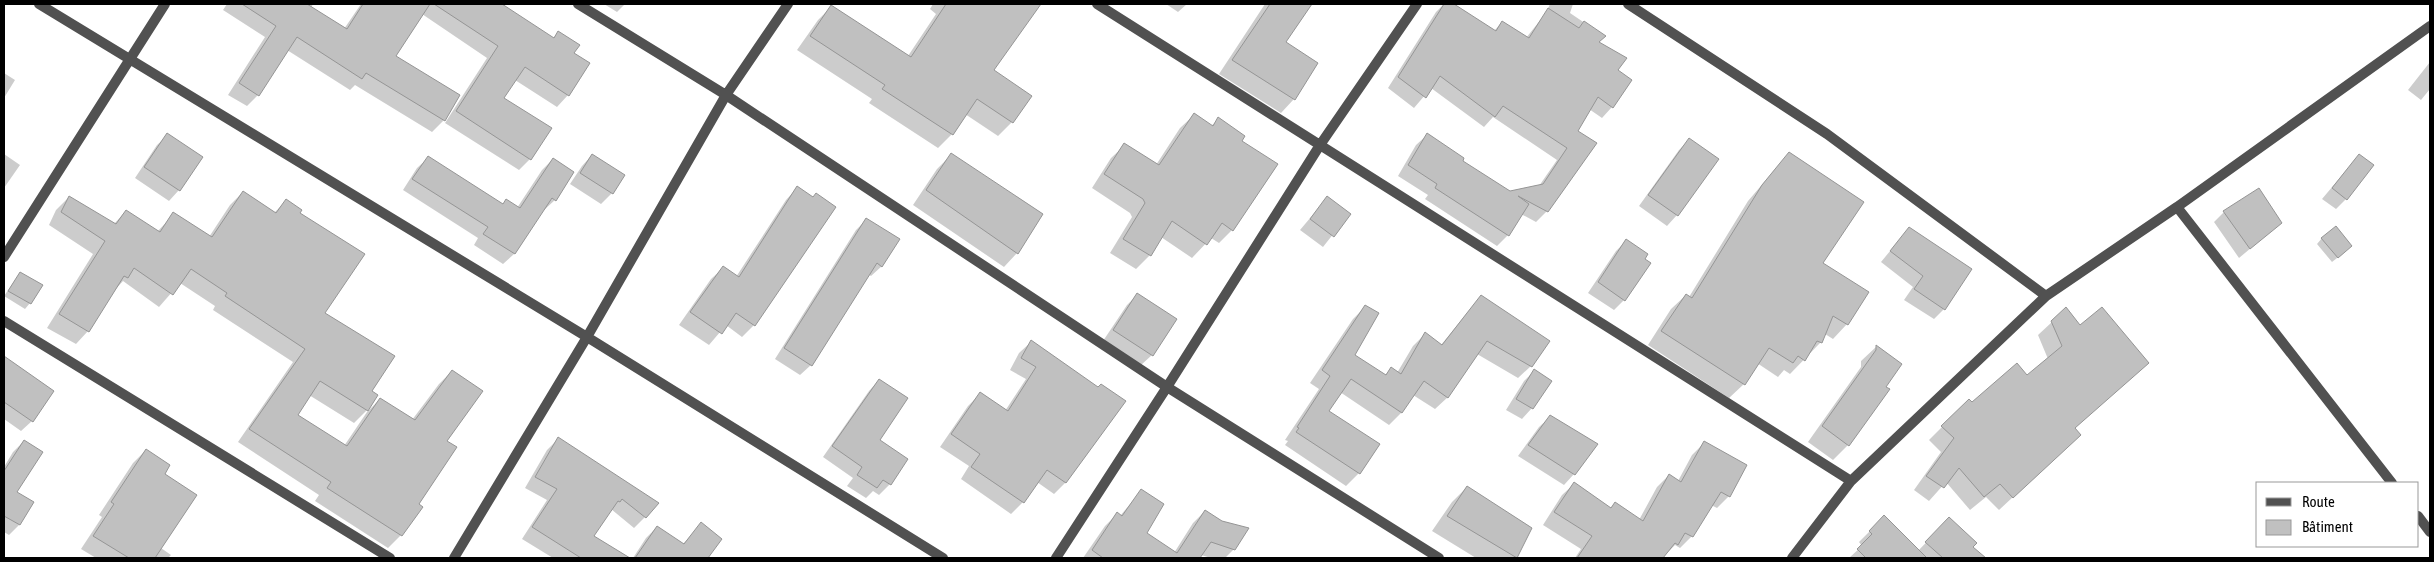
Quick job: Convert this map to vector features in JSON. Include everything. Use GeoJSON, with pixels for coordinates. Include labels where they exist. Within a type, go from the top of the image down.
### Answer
{"type":"FeatureCollection","features":[{"type":"Feature","properties":{"kind":"street"},"geometry":{"type":"LineString","coordinates":[[39,4],[587,337],[943,558]]}},
{"type":"Feature","properties":{"kind":"street"},"geometry":{"type":"LineString","coordinates":[[4,257],[165,4]]}},
{"type":"Feature","properties":{"kind":"street"},"geometry":{"type":"LineString","coordinates":[[578,4],[726,95],[1168,387],[1439,558]]}},
{"type":"Feature","properties":{"kind":"street"},"geometry":{"type":"LineString","coordinates":[[454,558],[587,337],[726,95],[788,4]]}},
{"type":"Feature","properties":{"kind":"street"},"geometry":{"type":"LineString","coordinates":[[1097,4],[1851,481]]}},
{"type":"Feature","properties":{"kind":"street"},"geometry":{"type":"LineString","coordinates":[[1056,558],[1168,387],[1320,145],[1417,4]]}},
{"type":"Feature","properties":{"kind":"street"},"geometry":{"type":"LineString","coordinates":[[1628,4],[1827,134],[2046,296]]}},
{"type":"Feature","properties":{"kind":"street"},"geometry":{"type":"LineString","coordinates":[[1792,558],[1851,481],[2046,296],[2177,207],[2430,26]]}},
{"type":"Feature","properties":{"kind":"street"},"geometry":{"type":"LineString","coordinates":[[2177,207],[2391,482]]}},
{"type":"Feature","properties":{"kind":"street"},"geometry":{"type":"LineString","coordinates":[[4,321],[390,558]]}},
{"type":"Feature","properties":{"kind":"street"},"geometry":{"type":"LineString","coordinates":[[2419,517],[2430,532]]}},
{"type":"Feature","properties":{"kind":"building"},"geometry":{"type":"Polygon","coordinates":[[[242,4],[307,4],[347,29],[363,4],[430,4],[396,56],[460,95],[445,121],[366,73],[362,79],[297,37],[259,96],[239,83],[276,26],[242,4]]]}},
{"type":"Feature","properties":{"kind":"building"},"geometry":{"type":"Polygon","coordinates":[[[434,4],[502,4],[554,38],[558,31],[580,45],[574,53],[590,63],[569,96],[525,67],[504,98],[552,128],[531,160],[456,111],[498,46],[434,4]]]}},
{"type":"Feature","properties":{"kind":"building"},"geometry":{"type":"Polygon","coordinates":[[[946,4],[1041,4],[994,70],[1032,96],[1013,123],[977,99],[953,135],[882,89],[885,85],[810,36],[831,5],[911,57],[946,4]]]}},
{"type":"Feature","properties":{"kind":"building"},"geometry":{"type":"Polygon","coordinates":[[[1270,4],[1312,4],[1286,42],[1318,63],[1295,100],[1232,60],[1270,4]]]}},
{"type":"Feature","properties":{"kind":"building"},"geometry":{"type":"Polygon","coordinates":[[[1444,4],[1454,4],[1496,31],[1502,21],[1529,38],[1548,8],[1579,28],[1584,21],[1606,36],[1599,42],[1627,58],[1618,70],[1632,80],[1613,108],[1598,97],[1578,131],[1597,143],[1548,212],[1518,196],[1529,204],[1509,236],[1435,188],[1437,184],[1408,165],[1427,133],[1464,158],[1463,161],[1510,191],[1543,184],[1567,148],[1503,106],[1495,117],[1440,76],[1426,98],[1398,77],[1444,4]]]}},
{"type":"Feature","properties":{"kind":"building"},"geometry":{"type":"Polygon","coordinates":[[[1194,113],[1213,126],[1218,117],[1245,136],[1242,141],[1278,164],[1233,231],[1222,223],[1207,245],[1172,221],[1151,256],[1123,239],[1145,203],[1143,199],[1104,174],[1124,143],[1159,165],[1194,113]]]}},
{"type":"Feature","properties":{"kind":"building"},"geometry":{"type":"Polygon","coordinates":[[[167,133],[203,157],[180,191],[144,167],[167,133]]]}},
{"type":"Feature","properties":{"kind":"building"},"geometry":{"type":"Polygon","coordinates":[[[1689,138],[1719,159],[1678,216],[1648,195],[1689,138]]]}},
{"type":"Feature","properties":{"kind":"building"},"geometry":{"type":"Polygon","coordinates":[[[1789,152],[1864,202],[1823,263],[1869,292],[1848,325],[1833,316],[1822,343],[1817,341],[1805,361],[1798,356],[1793,363],[1769,348],[1745,385],[1661,331],[1686,294],[1692,298],[1762,185],[1789,152]]]}},
{"type":"Feature","properties":{"kind":"building"},"geometry":{"type":"Polygon","coordinates":[[[951,153],[1043,214],[1018,254],[926,190],[951,153]]]}},
{"type":"Feature","properties":{"kind":"building"},"geometry":{"type":"Polygon","coordinates":[[[592,154],[625,175],[613,194],[580,173],[592,154]]]}},
{"type":"Feature","properties":{"kind":"building"},"geometry":{"type":"Polygon","coordinates":[[[2359,154],[2374,165],[2347,200],[2332,188],[2359,154]]]}},
{"type":"Feature","properties":{"kind":"building"},"geometry":{"type":"Polygon","coordinates":[[[428,156],[503,204],[506,199],[520,208],[553,158],[574,172],[556,201],[552,198],[515,254],[483,234],[488,227],[412,179],[428,156]]]}},
{"type":"Feature","properties":{"kind":"building"},"geometry":{"type":"Polygon","coordinates":[[[797,186],[813,197],[816,193],[836,207],[755,326],[736,313],[722,334],[690,312],[723,266],[739,277],[797,186]]]}},
{"type":"Feature","properties":{"kind":"building"},"geometry":{"type":"Polygon","coordinates":[[[2259,188],[2282,223],[2250,249],[2223,211],[2259,188]]]}},
{"type":"Feature","properties":{"kind":"building"},"geometry":{"type":"Polygon","coordinates":[[[243,191],[276,213],[286,199],[302,210],[300,213],[365,254],[325,313],[395,356],[372,391],[378,395],[368,411],[320,381],[298,415],[347,446],[380,398],[415,420],[452,370],[483,391],[447,441],[457,447],[419,504],[423,507],[402,536],[327,488],[331,482],[249,429],[305,349],[225,296],[227,293],[191,269],[173,295],[134,268],[128,278],[124,276],[89,332],[59,314],[105,241],[61,212],[69,196],[116,224],[126,210],[160,232],[173,212],[212,237],[243,191]]]}},
{"type":"Feature","properties":{"kind":"building"},"geometry":{"type":"Polygon","coordinates":[[[1327,196],[1351,214],[1334,237],[1310,219],[1327,196]]]}},
{"type":"Feature","properties":{"kind":"building"},"geometry":{"type":"Polygon","coordinates":[[[866,218],[900,239],[882,267],[877,263],[812,366],[784,348],[866,218]]]}},
{"type":"Feature","properties":{"kind":"building"},"geometry":{"type":"Polygon","coordinates":[[[2336,226],[2352,246],[2338,258],[2321,238],[2336,226]]]}},
{"type":"Feature","properties":{"kind":"building"},"geometry":{"type":"Polygon","coordinates":[[[1909,227],[1972,269],[1945,310],[1914,289],[1923,276],[1890,251],[1909,227]]]}},
{"type":"Feature","properties":{"kind":"building"},"geometry":{"type":"Polygon","coordinates":[[[1626,239],[1648,254],[1645,259],[1651,263],[1625,301],[1598,282],[1626,239]]]}},
{"type":"Feature","properties":{"kind":"building"},"geometry":{"type":"Polygon","coordinates":[[[20,272],[43,285],[31,304],[8,291],[20,272]]]}},
{"type":"Feature","properties":{"kind":"building"},"geometry":{"type":"Polygon","coordinates":[[[1137,293],[1177,319],[1153,356],[1113,330],[1137,293]]]}},
{"type":"Feature","properties":{"kind":"building"},"geometry":{"type":"Polygon","coordinates":[[[1481,295],[1550,341],[1532,367],[1487,341],[1448,398],[1424,381],[1402,413],[1351,379],[1329,411],[1380,444],[1360,474],[1296,432],[1299,428],[1297,427],[1330,376],[1322,370],[1365,305],[1379,313],[1355,355],[1386,375],[1391,367],[1401,374],[1425,332],[1442,345],[1481,295]]]}},
{"type":"Feature","properties":{"kind":"building"},"geometry":{"type":"Polygon","coordinates":[[[2066,307],[2080,325],[2102,307],[2149,363],[2075,428],[2081,435],[2013,498],[2000,484],[1984,497],[1959,468],[1944,488],[1926,476],[1954,438],[1941,426],[1969,399],[1972,402],[2017,363],[2027,375],[2062,346],[2051,321],[2066,307]]]}},
{"type":"Feature","properties":{"kind":"building"},"geometry":{"type":"Polygon","coordinates":[[[1031,340],[1098,387],[1101,384],[1126,401],[1066,483],[1047,470],[1024,503],[971,467],[980,454],[951,434],[980,392],[1008,411],[1036,367],[1021,358],[1031,340]]]}},
{"type":"Feature","properties":{"kind":"building"},"geometry":{"type":"Polygon","coordinates":[[[1876,345],[1902,364],[1886,387],[1890,389],[1849,446],[1822,426],[1876,350],[1876,345]]]}},
{"type":"Feature","properties":{"kind":"building"},"geometry":{"type":"Polygon","coordinates":[[[4,356],[54,391],[33,422],[4,402],[4,356]]]}},
{"type":"Feature","properties":{"kind":"building"},"geometry":{"type":"Polygon","coordinates":[[[1534,369],[1552,381],[1533,409],[1516,399],[1534,369]]]}},
{"type":"Feature","properties":{"kind":"building"},"geometry":{"type":"Polygon","coordinates":[[[879,379],[908,398],[880,440],[908,459],[891,485],[883,480],[877,488],[857,475],[862,467],[832,446],[879,379]]]}},
{"type":"Feature","properties":{"kind":"building"},"geometry":{"type":"Polygon","coordinates":[[[1550,415],[1598,444],[1575,475],[1528,445],[1550,415]]]}},
{"type":"Feature","properties":{"kind":"building"},"geometry":{"type":"Polygon","coordinates":[[[558,437],[659,503],[646,518],[622,499],[620,502],[618,501],[594,536],[630,558],[581,558],[532,527],[557,489],[535,477],[558,437]]]}},
{"type":"Feature","properties":{"kind":"building"},"geometry":{"type":"Polygon","coordinates":[[[24,440],[43,452],[17,492],[34,502],[20,525],[4,516],[4,471],[24,440]]]}},
{"type":"Feature","properties":{"kind":"building"},"geometry":{"type":"Polygon","coordinates":[[[1704,441],[1747,465],[1730,497],[1721,492],[1693,537],[1685,533],[1678,545],[1675,543],[1663,558],[1577,558],[1592,536],[1554,512],[1574,482],[1611,508],[1615,502],[1643,521],[1669,474],[1681,482],[1704,441]]]}},
{"type":"Feature","properties":{"kind":"building"},"geometry":{"type":"Polygon","coordinates":[[[146,449],[170,465],[165,474],[197,495],[155,558],[129,558],[93,536],[114,504],[111,502],[146,449]]]}},
{"type":"Feature","properties":{"kind":"building"},"geometry":{"type":"Polygon","coordinates":[[[1467,486],[1532,528],[1517,558],[1447,516],[1467,486]]]}},
{"type":"Feature","properties":{"kind":"building"},"geometry":{"type":"Polygon","coordinates":[[[1141,489],[1164,504],[1147,533],[1177,553],[1205,510],[1222,521],[1249,528],[1235,550],[1211,542],[1200,558],[1103,558],[1092,550],[1117,512],[1122,516],[1141,489]]]}},
{"type":"Feature","properties":{"kind":"building"},"geometry":{"type":"Polygon","coordinates":[[[1884,515],[1927,558],[1866,558],[1857,549],[1872,534],[1869,531],[1884,515]]]}},
{"type":"Feature","properties":{"kind":"building"},"geometry":{"type":"Polygon","coordinates":[[[1949,517],[1977,543],[1973,547],[1986,558],[1943,558],[1925,542],[1949,517]]]}},
{"type":"Feature","properties":{"kind":"building"},"geometry":{"type":"Polygon","coordinates":[[[701,522],[722,539],[708,558],[635,558],[657,526],[684,544],[701,522]]]}}]}
